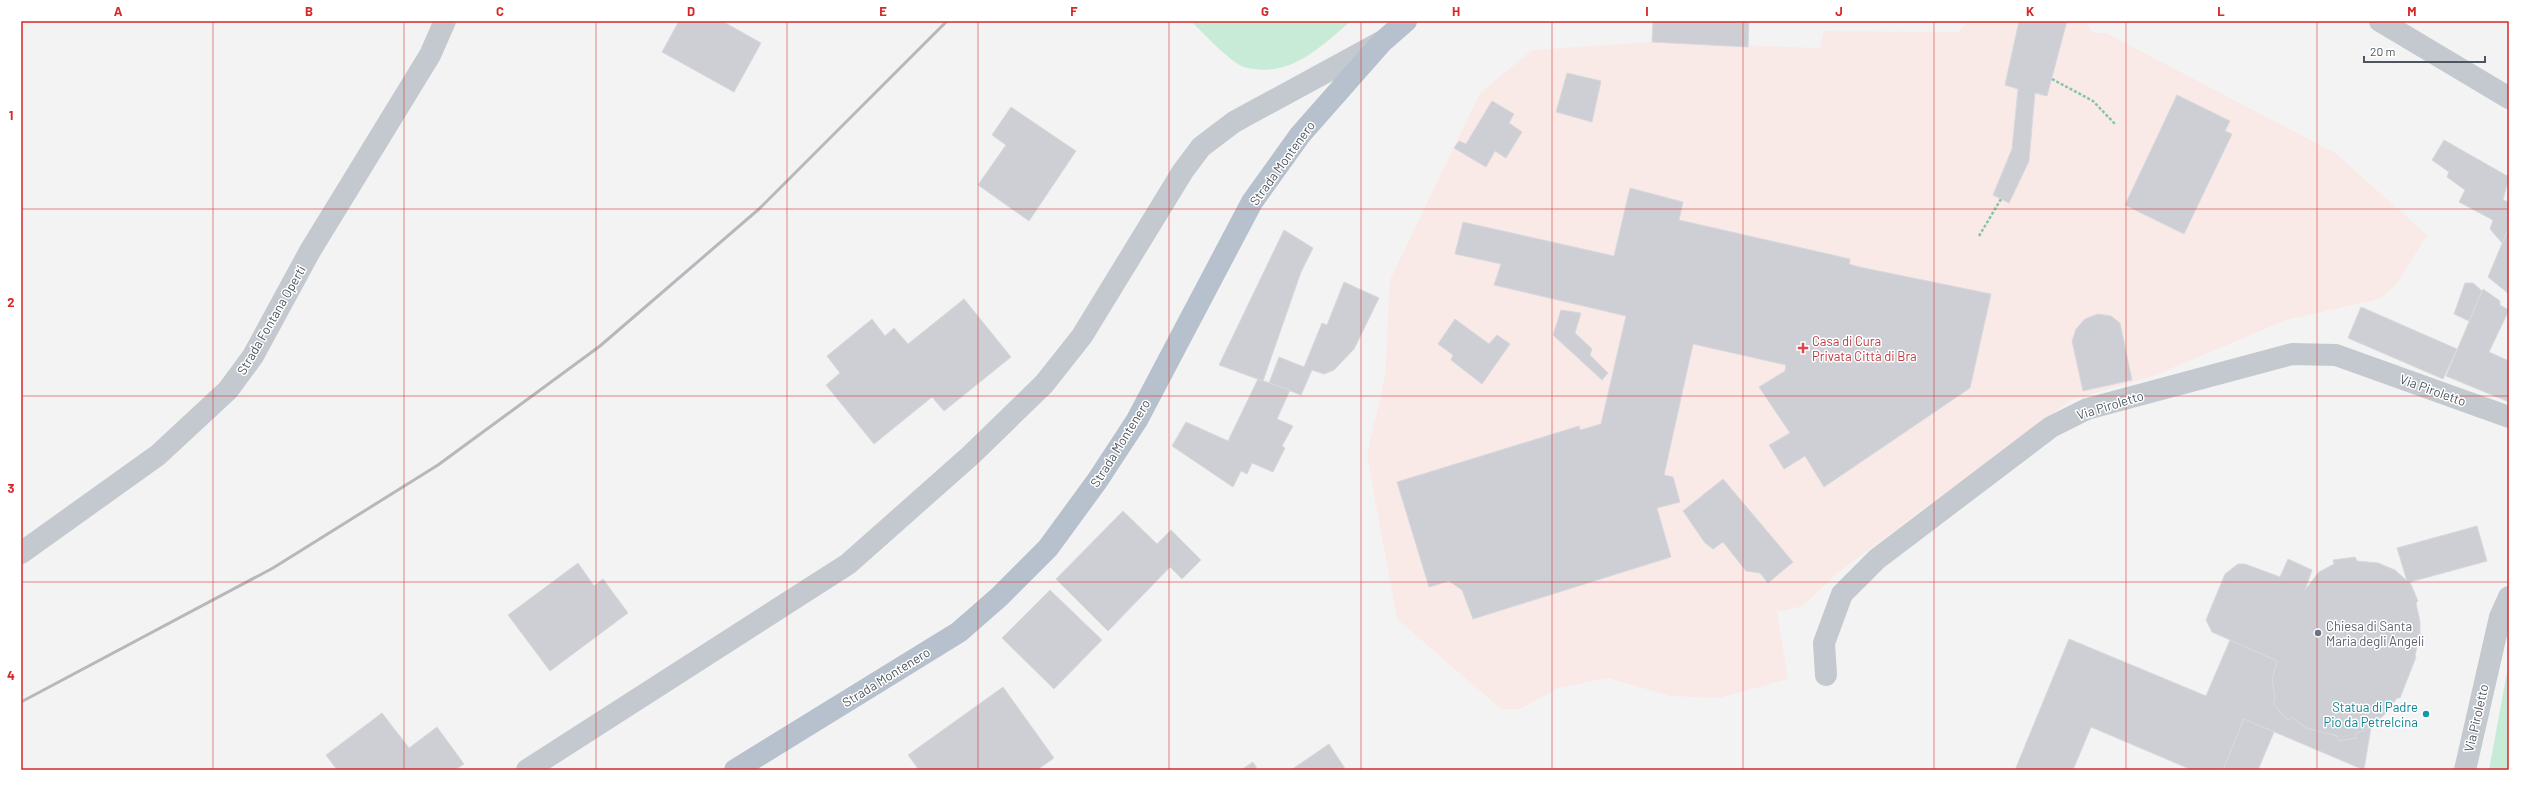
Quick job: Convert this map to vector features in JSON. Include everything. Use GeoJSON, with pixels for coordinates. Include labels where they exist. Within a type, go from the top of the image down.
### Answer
{"type":"FeatureCollection","features":[{"type":"Feature","properties":{"kind":"main road","name":"Strada Montenero"},"geometry":{"type":"LineString","coordinates":[[735,770],[959,632],[999,597],[1048,548],[1097,482],[1137,420],[1252,202],[1300,135],[1382,42],[1406,21]]}},
{"type":"Feature","properties":{"kind":"street","name":"Strada Fontana Operti"},"geometry":{"type":"LineString","coordinates":[[21,553],[158,454],[204,415],[228,390],[253,356],[310,251],[430,55],[445,21]]}},
{"type":"Feature","properties":{"kind":"street"},"geometry":{"type":"LineString","coordinates":[[2380,21],[2509,98]]}},
{"type":"Feature","properties":{"kind":"street"},"geometry":{"type":"LineString","coordinates":[[527,770],[848,564],[971,455],[1044,384],[1082,336],[1183,171],[1200,147],[1234,122],[1382,42]]}},
{"type":"Feature","properties":{"kind":"street","name":"Via Piroletto"},"geometry":{"type":"LineString","coordinates":[[1826,675],[1824,643],[1842,594],[1856,579],[1877,559],[2051,427],[2087,409],[2292,354],[2336,355],[2509,417]]}},
{"type":"Feature","properties":{"kind":"street","name":"Via Piroletto"},"geometry":{"type":"LineString","coordinates":[[2465,770],[2500,617],[2509,597]]}},
{"type":"Feature","properties":{"kind":"path"},"geometry":{"type":"LineString","coordinates":[[2052,79],[2093,101],[2115,124]]}},
{"type":"Feature","properties":{"kind":"path"},"geometry":{"type":"LineString","coordinates":[[1979,236],[2001,199]]}},
{"type":"Feature","properties":{"kind":"shaded area","name":"Casa di Cura Privata Città di Bra"},"geometry":{"type":"Polygon","coordinates":[[[1969,21],[2084,21],[2094,33],[2106,33],[2335,153],[2427,235],[2396,285],[2379,299],[2286,320],[2153,376],[2071,400],[1836,574],[1803,606],[1777,612],[1788,679],[1719,698],[1670,696],[1608,678],[1558,688],[1520,709],[1501,709],[1397,619],[1367,456],[1385,376],[1390,280],[1480,93],[1532,50],[1652,42],[1820,48],[1824,31],[1958,32],[1969,21]]]}},
{"type":"Feature","properties":{"kind":"green space"},"geometry":{"type":"Polygon","coordinates":[[[1191,21],[1351,21],[1303,59],[1276,69],[1260,70],[1244,67],[1232,60],[1191,21]]]}},
{"type":"Feature","properties":{"kind":"green space"},"geometry":{"type":"Polygon","coordinates":[[[2509,666],[2509,770],[2489,770],[2507,672],[2509,666]]]}},
{"type":"Feature","properties":{"kind":"building"},"geometry":{"type":"Polygon","coordinates":[[[679,21],[722,21],[761,43],[734,92],[662,52],[679,21]]]}},
{"type":"Feature","properties":{"kind":"building"},"geometry":{"type":"Polygon","coordinates":[[[1653,21],[1749,21],[1748,47],[1652,42],[1653,21]]]}},
{"type":"Feature","properties":{"kind":"building"},"geometry":{"type":"Polygon","coordinates":[[[2019,21],[2067,21],[2047,96],[2035,93],[2029,161],[2009,203],[1993,195],[2012,149],[2018,89],[2005,85],[2019,21]]]}},
{"type":"Feature","properties":{"kind":"building"},"geometry":{"type":"Polygon","coordinates":[[[1567,73],[1601,81],[1592,122],[1556,112],[1567,73]]]}},
{"type":"Feature","properties":{"kind":"building"},"geometry":{"type":"Polygon","coordinates":[[[2177,95],[2230,121],[2225,131],[2232,134],[2184,234],[2125,205],[2177,95]]]}},
{"type":"Feature","properties":{"kind":"building"},"geometry":{"type":"Polygon","coordinates":[[[1492,101],[1514,114],[1509,123],[1522,132],[1506,158],[1495,151],[1486,167],[1454,148],[1459,141],[1466,144],[1492,101]]]}},
{"type":"Feature","properties":{"kind":"building"},"geometry":{"type":"Polygon","coordinates":[[[1011,107],[1076,151],[1029,221],[978,185],[1006,145],[992,135],[1011,107]]]}},
{"type":"Feature","properties":{"kind":"building"},"geometry":{"type":"Polygon","coordinates":[[[2444,140],[2509,177],[2503,200],[2509,202],[2509,227],[2502,243],[2490,229],[2493,220],[2459,202],[2465,190],[2447,177],[2449,172],[2432,160],[2444,140]]]}},
{"type":"Feature","properties":{"kind":"building"},"geometry":{"type":"Polygon","coordinates":[[[1630,188],[1683,202],[1679,220],[1850,259],[1849,264],[1859,267],[1991,294],[1970,388],[1824,487],[1805,456],[1784,469],[1769,445],[1790,433],[1759,387],[1785,371],[1786,365],[1693,344],[1664,475],[1673,477],[1680,502],[1657,508],[1671,557],[1473,619],[1462,590],[1449,581],[1429,587],[1397,482],[1579,426],[1580,430],[1601,424],[1626,316],[1494,285],[1501,264],[1455,254],[1463,222],[1614,256],[1630,188]]]}},
{"type":"Feature","properties":{"kind":"building"},"geometry":{"type":"Polygon","coordinates":[[[2509,227],[2509,294],[2488,277],[2509,227]]]}},
{"type":"Feature","properties":{"kind":"building"},"geometry":{"type":"Polygon","coordinates":[[[1284,230],[1313,248],[1301,272],[1263,381],[1219,365],[1284,230]]]}},
{"type":"Feature","properties":{"kind":"building"},"geometry":{"type":"Polygon","coordinates":[[[1344,282],[1379,298],[1354,349],[1334,370],[1324,374],[1312,370],[1301,395],[1269,383],[1279,357],[1304,367],[1322,323],[1327,325],[1344,282]]]}},
{"type":"Feature","properties":{"kind":"building"},"geometry":{"type":"Polygon","coordinates":[[[2465,283],[2473,283],[2482,291],[2469,321],[2454,314],[2465,283]]]}},
{"type":"Feature","properties":{"kind":"building"},"geometry":{"type":"Polygon","coordinates":[[[2483,289],[2500,301],[2500,305],[2509,310],[2489,352],[2509,361],[2509,402],[2446,376],[2483,289]]]}},
{"type":"Feature","properties":{"kind":"building"},"geometry":{"type":"Polygon","coordinates":[[[964,299],[1011,357],[944,411],[932,397],[874,444],[826,385],[840,373],[827,356],[872,319],[885,336],[894,328],[908,344],[964,299]]]}},
{"type":"Feature","properties":{"kind":"building"},"geometry":{"type":"Polygon","coordinates":[[[2361,307],[2457,349],[2443,379],[2348,338],[2361,307]]]}},
{"type":"Feature","properties":{"kind":"building"},"geometry":{"type":"Polygon","coordinates":[[[1561,310],[1581,313],[1575,333],[1592,349],[1590,355],[1608,373],[1602,380],[1553,335],[1561,310]]]}},
{"type":"Feature","properties":{"kind":"building"},"geometry":{"type":"Polygon","coordinates":[[[2098,314],[2111,316],[2120,323],[2132,380],[2083,391],[2072,341],[2076,329],[2085,319],[2098,314]]]}},
{"type":"Feature","properties":{"kind":"building"},"geometry":{"type":"Polygon","coordinates":[[[1455,319],[1489,344],[1497,335],[1510,344],[1482,384],[1451,360],[1453,355],[1438,344],[1455,319]]]}},
{"type":"Feature","properties":{"kind":"building"},"geometry":{"type":"Polygon","coordinates":[[[1258,379],[1290,390],[1277,419],[1293,426],[1282,446],[1285,448],[1273,472],[1252,463],[1247,474],[1241,471],[1233,487],[1172,446],[1186,422],[1228,441],[1258,379]]]}},
{"type":"Feature","properties":{"kind":"building"},"geometry":{"type":"Polygon","coordinates":[[[1723,479],[1793,562],[1768,583],[1760,573],[1746,571],[1723,542],[1713,549],[1705,543],[1683,511],[1723,479]]]}},
{"type":"Feature","properties":{"kind":"building"},"geometry":{"type":"Polygon","coordinates":[[[1123,511],[1157,544],[1171,530],[1201,560],[1182,579],[1170,567],[1108,631],[1056,579],[1123,511]]]}},
{"type":"Feature","properties":{"kind":"building","name":"Chiesa di Santa Maria degli Angeli"},"geometry":{"type":"Polygon","coordinates":[[[2477,526],[2487,561],[2410,582],[2418,601],[2416,603],[2420,622],[2420,635],[2415,655],[2416,657],[2400,698],[2397,698],[2387,712],[2371,727],[2355,734],[2356,738],[2339,741],[2337,736],[2306,728],[2291,717],[2288,720],[2273,704],[2275,699],[2272,679],[2277,661],[2212,632],[2206,620],[2225,574],[2238,564],[2245,564],[2280,577],[2288,559],[2312,570],[2305,590],[2319,572],[2334,564],[2333,560],[2355,557],[2357,561],[2378,563],[2395,570],[2407,581],[2397,548],[2477,526]]]}},
{"type":"Feature","properties":{"kind":"building"},"geometry":{"type":"Polygon","coordinates":[[[578,563],[594,586],[603,579],[628,613],[550,671],[508,615],[578,563]]]}},
{"type":"Feature","properties":{"kind":"building"},"geometry":{"type":"Polygon","coordinates":[[[1050,590],[1102,640],[1054,689],[1002,638],[1050,590]]]}},
{"type":"Feature","properties":{"kind":"building"},"geometry":{"type":"Polygon","coordinates":[[[2069,639],[2206,696],[2230,640],[2277,661],[2272,679],[2275,699],[2273,704],[2288,720],[2291,717],[2306,728],[2337,736],[2339,741],[2356,738],[2355,734],[2371,727],[2364,770],[2244,719],[2223,770],[2192,770],[2091,727],[2073,770],[2015,770],[2069,639]]]}},
{"type":"Feature","properties":{"kind":"building"},"geometry":{"type":"Polygon","coordinates":[[[1003,687],[1054,758],[1037,770],[919,770],[908,755],[1003,687]]]}},
{"type":"Feature","properties":{"kind":"building"},"geometry":{"type":"Polygon","coordinates":[[[382,713],[409,748],[437,727],[464,764],[455,770],[337,770],[326,755],[382,713]]]}},
{"type":"Feature","properties":{"kind":"building"},"geometry":{"type":"Polygon","coordinates":[[[2244,719],[2274,732],[2258,770],[2223,770],[2244,719]]]}},
{"type":"Feature","properties":{"kind":"building"},"geometry":{"type":"Polygon","coordinates":[[[1329,744],[1346,770],[1291,770],[1329,744]]]}},
{"type":"Feature","properties":{"kind":"building"},"geometry":{"type":"Polygon","coordinates":[[[1253,762],[1258,770],[1241,770],[1253,762]]]}},
{"type":"Feature","properties":{"kind":"railway"},"geometry":{"type":"LineString","coordinates":[[21,702],[273,568],[438,465],[600,346],[759,209],[947,21]]}},
{"type":"Feature","properties":{"kind":"place","name":"Casa di Cura Privata Città di Bra"},"geometry":{"type":"Point","coordinates":[1803,348]}},
{"type":"Feature","properties":{"kind":"place","name":"Chiesa di Santa Maria degli Angeli"},"geometry":{"type":"Point","coordinates":[2318,633]}},
{"type":"Feature","properties":{"kind":"place","name":"Statua di Padre Pio da Petrelcina"},"geometry":{"type":"Point","coordinates":[2426,714]}}]}
